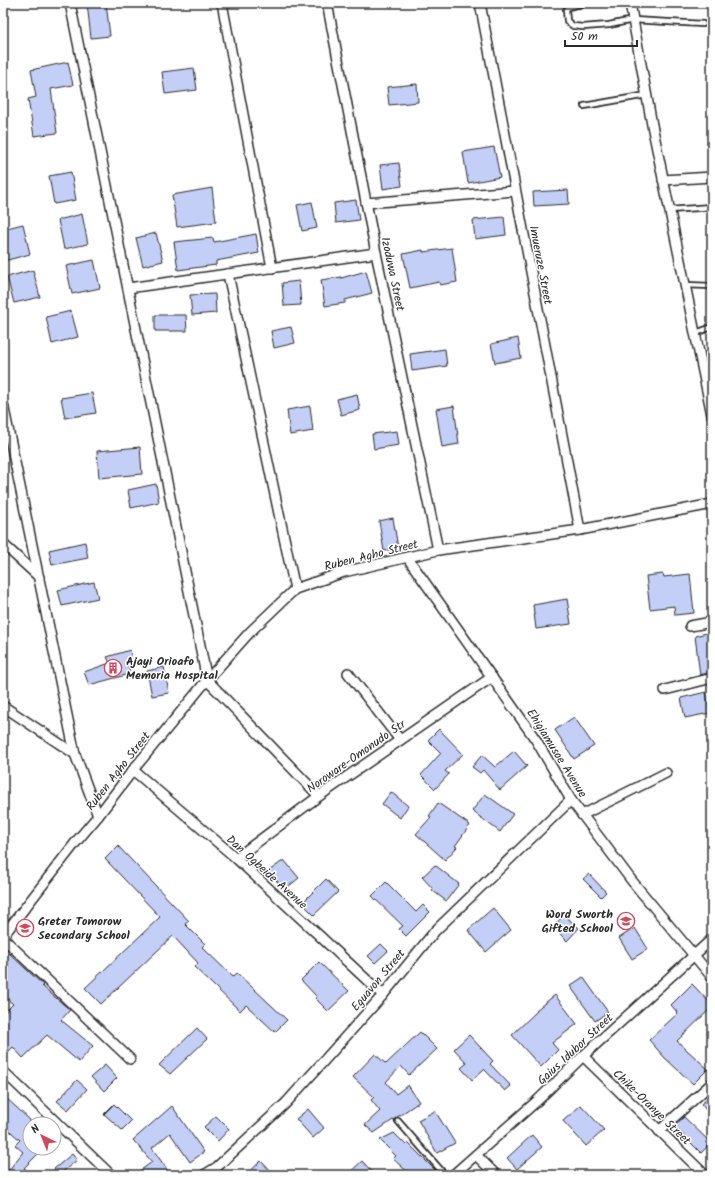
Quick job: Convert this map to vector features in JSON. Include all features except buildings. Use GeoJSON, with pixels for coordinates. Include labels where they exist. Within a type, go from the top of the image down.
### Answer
{"type":"FeatureCollection","features":[{"type":"Feature","properties":{"kind":"street"},"geometry":{"type":"LineString","coordinates":[[70,3],[207,680],[319,796]]}},
{"type":"Feature","properties":{"kind":"street"},"geometry":{"type":"LineString","coordinates":[[222,3],[272,268]]}},
{"type":"Feature","properties":{"kind":"street","name":"Izoduwa Street"},"geometry":{"type":"LineString","coordinates":[[327,3],[376,253],[438,550]]}},
{"type":"Feature","properties":{"kind":"street","name":"Imueruze Street"},"geometry":{"type":"LineString","coordinates":[[480,3],[580,530]]}},
{"type":"Feature","properties":{"kind":"street"},"geometry":{"type":"LineString","coordinates":[[630,3],[663,180],[712,415]]}},
{"type":"Feature","properties":{"kind":"street"},"geometry":{"type":"LineString","coordinates":[[663,180],[712,177]]}},
{"type":"Feature","properties":{"kind":"street"},"geometry":{"type":"LineString","coordinates":[[366,203],[515,191]]}},
{"type":"Feature","properties":{"kind":"street"},"geometry":{"type":"LineString","coordinates":[[128,288],[376,253]]}},
{"type":"Feature","properties":{"kind":"street"},"geometry":{"type":"LineString","coordinates":[[228,274],[295,589]]}},
{"type":"Feature","properties":{"kind":"street"},"geometry":{"type":"LineString","coordinates":[[3,404],[75,754],[98,816]]}},
{"type":"Feature","properties":{"kind":"street","name":"Ruben Agho Street"},"geometry":{"type":"LineString","coordinates":[[3,937],[76,842],[98,816],[132,770],[207,680],[250,632],[295,589],[344,572],[438,550],[580,530],[712,504]]}},
{"type":"Feature","properties":{"kind":"street"},"geometry":{"type":"LineString","coordinates":[[3,544],[39,577]]}},
{"type":"Feature","properties":{"kind":"street","name":"Ehigiamusoe Avenue"},"geometry":{"type":"LineString","coordinates":[[408,558],[536,740],[570,800],[632,881],[712,976]]}},
{"type":"Feature","properties":{"kind":"street"},"geometry":{"type":"LineString","coordinates":[[690,626],[712,622]]}},
{"type":"Feature","properties":{"kind":"street"},"geometry":{"type":"LineString","coordinates":[[348,673],[400,740]]}},
{"type":"Feature","properties":{"kind":"street","name":"Noroware-Omonudo Str"},"geometry":{"type":"LineString","coordinates":[[236,858],[319,796],[492,677]]}},
{"type":"Feature","properties":{"kind":"street"},"geometry":{"type":"LineString","coordinates":[[665,690],[712,678]]}},
{"type":"Feature","properties":{"kind":"street"},"geometry":{"type":"LineString","coordinates":[[3,706],[75,754]]}},
{"type":"Feature","properties":{"kind":"street","name":"Dan Ogbeide Avenue"},"geometry":{"type":"LineString","coordinates":[[132,770],[236,858],[383,995]]}},
{"type":"Feature","properties":{"kind":"street"},"geometry":{"type":"LineString","coordinates":[[582,815],[666,773]]}},
{"type":"Feature","properties":{"kind":"street","name":"Eguavon Street"},"geometry":{"type":"LineString","coordinates":[[204,1175],[217,1167],[286,1104],[383,995],[435,931],[570,800]]}},
{"type":"Feature","properties":{"kind":"street"},"geometry":{"type":"LineString","coordinates":[[3,937],[130,1059]]}},
{"type":"Feature","properties":{"kind":"street","name":"Gaius Idubor Street"},"geometry":{"type":"LineString","coordinates":[[453,1175],[538,1100],[583,1056],[712,939]]}},
{"type":"Feature","properties":{"kind":"street","name":"Chike-Oranye Street"},"geometry":{"type":"LineString","coordinates":[[583,1056],[705,1175]]}},
{"type":"Feature","properties":{"kind":"street"},"geometry":{"type":"LineString","coordinates":[[3,1071],[111,1175]]}},
{"type":"Feature","properties":{"kind":"street"},"geometry":{"type":"LineString","coordinates":[[659,1131],[712,1083]]}},
{"type":"Feature","properties":{"kind":"street"},"geometry":{"type":"LineString","coordinates":[[476,1155],[496,1175]]}},
{"type":"Feature","properties":{"kind":"lane"},"geometry":{"type":"LineString","coordinates":[[585,3],[568,7],[566,10],[567,21],[573,26],[583,27],[609,25],[634,20],[703,24]]}},
{"type":"Feature","properties":{"kind":"lane"},"geometry":{"type":"LineString","coordinates":[[584,106],[647,95]]}},
{"type":"Feature","properties":{"kind":"lane"},"geometry":{"type":"LineString","coordinates":[[669,210],[712,207]]}},
{"type":"Feature","properties":{"kind":"lane"},"geometry":{"type":"LineString","coordinates":[[685,285],[712,286]]}},
{"type":"Feature","properties":{"kind":"lane"},"geometry":{"type":"LineString","coordinates":[[696,333],[712,327]]}},
{"type":"Feature","properties":{"kind":"lane"},"geometry":{"type":"LineString","coordinates":[[398,1121],[445,1175]]}},
{"type":"Feature","properties":{"kind":"place","name":"Ajayi Orioafo Memoria Hospital"},"geometry":{"type":"Point","coordinates":[113,668]}},
{"type":"Feature","properties":{"kind":"place","name":"Word Sworth Gifted School"},"geometry":{"type":"Point","coordinates":[626,921]}},
{"type":"Feature","properties":{"kind":"place","name":"Greter Tomorow Secondary School"},"geometry":{"type":"Point","coordinates":[25,928]}}]}
